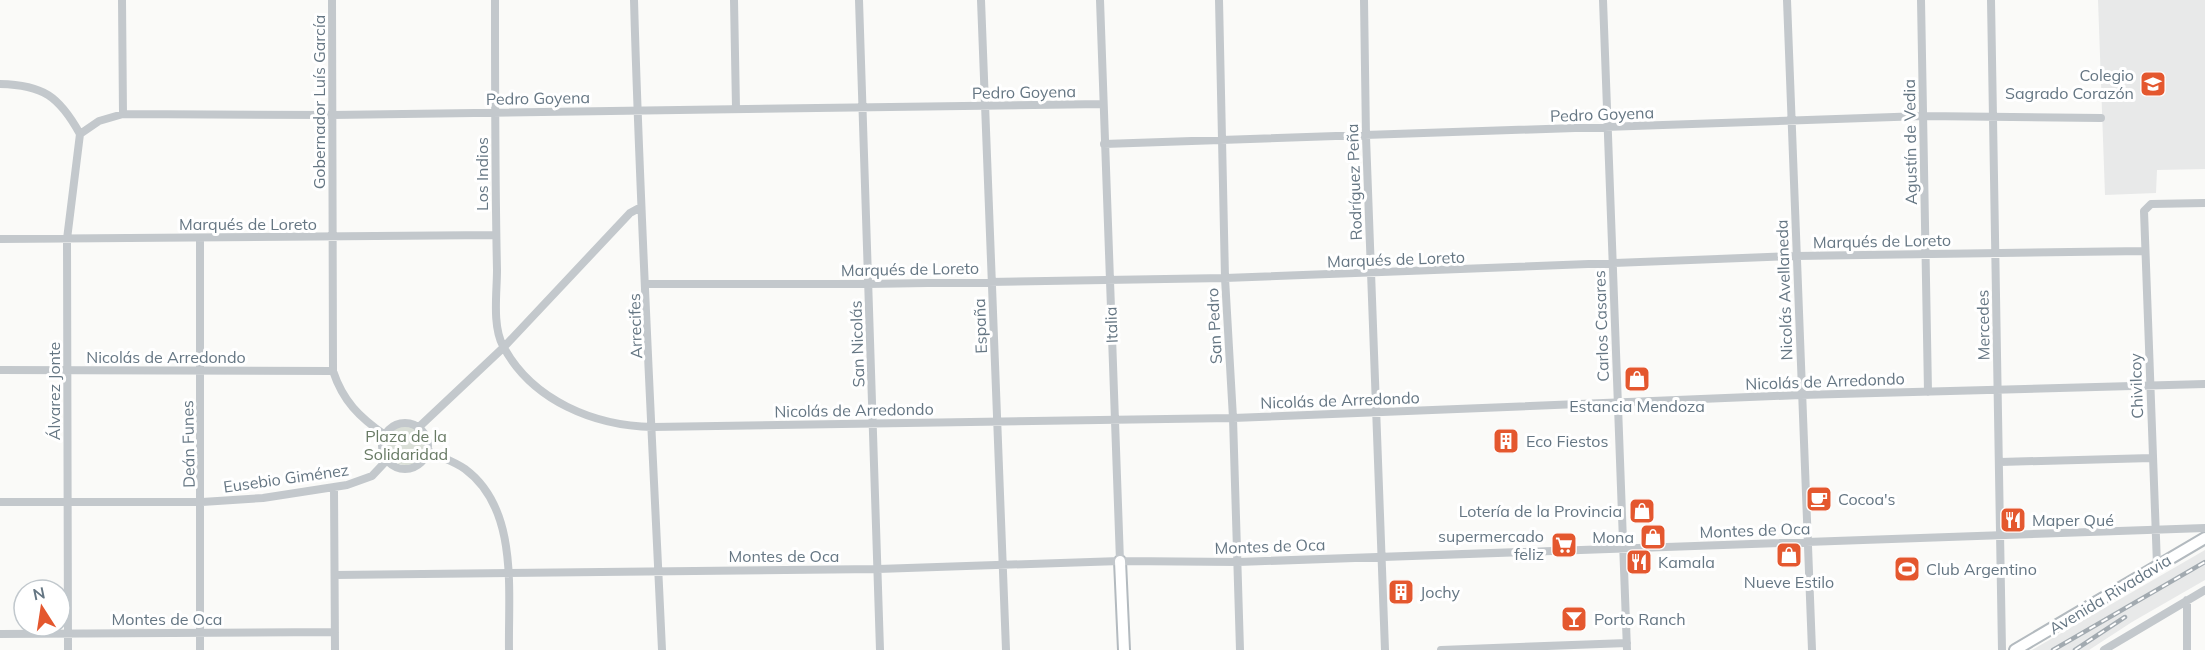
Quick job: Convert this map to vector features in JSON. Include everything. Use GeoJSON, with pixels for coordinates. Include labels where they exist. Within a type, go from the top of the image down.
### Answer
{"type":"FeatureCollection","features":[{"type":"Feature","properties":{"kind":"street"},"geometry":{"type":"LineString","coordinates":[[122,0],[123,114]]}},
{"type":"Feature","properties":{"kind":"street","name":"Gobernador Luís García"},"geometry":{"type":"LineString","coordinates":[[332,0],[333,371],[349,405],[358,415],[385,435]]}},
{"type":"Feature","properties":{"kind":"street","name":"Los Indios"},"geometry":{"type":"LineString","coordinates":[[495,0],[498,330],[504,347]]}},
{"type":"Feature","properties":{"kind":"street","name":"Arrecifes"},"geometry":{"type":"LineString","coordinates":[[634,0],[641,207],[647,284],[662,650]]}},
{"type":"Feature","properties":{"kind":"street"},"geometry":{"type":"LineString","coordinates":[[734,0],[736,108]]}},
{"type":"Feature","properties":{"kind":"street","name":"San Nicolás"},"geometry":{"type":"LineString","coordinates":[[859,0],[880,650]]}},
{"type":"Feature","properties":{"kind":"street","name":"España"},"geometry":{"type":"LineString","coordinates":[[981,0],[1005,650]]}},
{"type":"Feature","properties":{"kind":"street","name":"Italia"},"geometry":{"type":"LineString","coordinates":[[1100,0],[1124,650]]}},
{"type":"Feature","properties":{"kind":"street","name":"San Pedro"},"geometry":{"type":"LineString","coordinates":[[1219,0],[1225,278],[1233,418],[1240,650]]}},
{"type":"Feature","properties":{"kind":"street","name":"Rodríguez Peña"},"geometry":{"type":"LineString","coordinates":[[1364,0],[1366,137],[1385,650]]}},
{"type":"Feature","properties":{"kind":"street","name":"Carlos Casares"},"geometry":{"type":"LineString","coordinates":[[1603,0],[1627,646]]}},
{"type":"Feature","properties":{"kind":"street","name":"Nicolás Avellaneda"},"geometry":{"type":"LineString","coordinates":[[1787,0],[1806,541],[1812,650]]}},
{"type":"Feature","properties":{"kind":"street","name":"Agustín de Vedia"},"geometry":{"type":"LineString","coordinates":[[1921,0],[1928,392]]}},
{"type":"Feature","properties":{"kind":"street","name":"Mercedes"},"geometry":{"type":"LineString","coordinates":[[1991,0],[2002,650]]}},
{"type":"Feature","properties":{"kind":"street"},"geometry":{"type":"LineString","coordinates":[[0,84],[37,89],[51,95],[61,104],[80,134]]}},
{"type":"Feature","properties":{"kind":"street","name":"Pedro Goyena"},"geometry":{"type":"LineString","coordinates":[[80,134],[99,121],[123,114],[332,115],[1103,104]]}},
{"type":"Feature","properties":{"kind":"street","name":"Pedro Goyena"},"geometry":{"type":"LineString","coordinates":[[1104,144],[1222,142],[1923,116],[2101,118]]}},
{"type":"Feature","properties":{"kind":"street","name":"Álvarez Jonte"},"geometry":{"type":"LineString","coordinates":[[68,578],[67,239],[80,134]]}},
{"type":"Feature","properties":{"kind":"street","name":"Chivilcoy"},"geometry":{"type":"LineString","coordinates":[[2157,566],[2145,251],[2146,207],[2151,204],[2205,203]]}},
{"type":"Feature","properties":{"kind":"street"},"geometry":{"type":"LineString","coordinates":[[419,427],[504,347],[630,213],[641,207]]}},
{"type":"Feature","properties":{"kind":"street","name":"Marqués de Loreto"},"geometry":{"type":"LineString","coordinates":[[0,239],[496,235]]}},
{"type":"Feature","properties":{"kind":"street","name":"Deán Funes"},"geometry":{"type":"LineString","coordinates":[[200,237],[202,502],[200,650]]}},
{"type":"Feature","properties":{"kind":"street","name":"Marqués de Loreto"},"geometry":{"type":"LineString","coordinates":[[647,284],[868,284],[1109,278],[1225,278],[1796,256],[2145,251]]}},
{"type":"Feature","properties":{"kind":"street","name":"Nicolás de Arredondo"},"geometry":{"type":"LineString","coordinates":[[504,347],[529,379],[568,408],[601,422],[652,427],[1114,418],[1233,418],[1801,395],[2205,384]]}},
{"type":"Feature","properties":{"kind":"street","name":"Nicolás de Arredondo"},"geometry":{"type":"LineString","coordinates":[[0,370],[333,371]]}},
{"type":"Feature","properties":{"kind":"street"},"geometry":{"type":"LineString","coordinates":[[412,424],[419,427],[427,438],[428,451],[420,463],[407,468],[393,465],[387,460],[383,448],[385,435],[396,425],[412,424]]}},
{"type":"Feature","properties":{"kind":"street"},"geometry":{"type":"LineString","coordinates":[[428,451],[465,469],[488,494],[500,519],[507,572],[509,650]]}},
{"type":"Feature","properties":{"kind":"street"},"geometry":{"type":"LineString","coordinates":[[2000,462],[2152,458]]}},
{"type":"Feature","properties":{"kind":"street","name":"Eusebio Giménez"},"geometry":{"type":"LineString","coordinates":[[0,502],[202,502],[263,498],[334,488],[365,479],[387,460]]}},
{"type":"Feature","properties":{"kind":"street"},"geometry":{"type":"LineString","coordinates":[[334,488],[335,650]]}},
{"type":"Feature","properties":{"kind":"street","name":"Montes de Oca"},"geometry":{"type":"LineString","coordinates":[[335,575],[1002,567],[1120,561],[1238,562],[2205,528]]}},
{"type":"Feature","properties":{"kind":"street","name":"Avenida Rivadavia"},"geometry":{"type":"LineString","coordinates":[[2015,650],[2205,538]]}},
{"type":"Feature","properties":{"kind":"street"},"geometry":{"type":"LineString","coordinates":[[2104,650],[2205,590]]}},
{"type":"Feature","properties":{"kind":"street"},"geometry":{"type":"LineString","coordinates":[[2187,600],[2187,650]]}},
{"type":"Feature","properties":{"kind":"street","name":"Montes de Oca"},"geometry":{"type":"LineString","coordinates":[[72,632],[200,634],[335,632]]}},
{"type":"Feature","properties":{"kind":"street"},"geometry":{"type":"LineString","coordinates":[[1441,650],[1627,646]]}},
{"type":"Feature","properties":{"kind":"shaded area","name":"Colegio Sagrado Corazón"},"geometry":{"type":"Polygon","coordinates":[[[2098,0],[2205,0],[2205,169],[2157,170],[2156,193],[2105,195],[2098,0]]]}},
{"type":"Feature","properties":{"kind":"shaded area"},"geometry":{"type":"Polygon","coordinates":[[[2205,550],[2205,580],[2089,650],[2032,650],[2205,550]]]}},
{"type":"Feature","properties":{"kind":"green space","name":"Plaza de la Solidaridad"},"geometry":{"type":"Polygon","coordinates":[[[406,425],[414,426],[420,431],[425,437],[425,453],[420,459],[414,464],[406,465],[398,464],[392,459],[387,453],[386,445],[387,437],[392,431],[398,426],[406,425]]]}},
{"type":"Feature","properties":{"kind":"railway"},"geometry":{"type":"LineString","coordinates":[[2053,650],[2205,562]]}},
{"type":"Feature","properties":{"kind":"railway"},"geometry":{"type":"LineString","coordinates":[[2075,650],[2125,617]]}},
{"type":"Feature","properties":{"kind":"place","name":"Colegio Sagrado Corazón"},"geometry":{"type":"Point","coordinates":[2153,84]}},
{"type":"Feature","properties":{"kind":"place","name":"Estancia Mendoza"},"geometry":{"type":"Point","coordinates":[1637,379]}},
{"type":"Feature","properties":{"kind":"place","name":"Eco Fiestos"},"geometry":{"type":"Point","coordinates":[1506,441]}},
{"type":"Feature","properties":{"kind":"place","name":"Cocoa's"},"geometry":{"type":"Point","coordinates":[1819,499]}},
{"type":"Feature","properties":{"kind":"place","name":"Lotería de la Provincia"},"geometry":{"type":"Point","coordinates":[1642,511]}},
{"type":"Feature","properties":{"kind":"place","name":"Maper Qué"},"geometry":{"type":"Point","coordinates":[2013,520]}},
{"type":"Feature","properties":{"kind":"place","name":"Mona"},"geometry":{"type":"Point","coordinates":[1653,537]}},
{"type":"Feature","properties":{"kind":"place","name":"supermercado feliz"},"geometry":{"type":"Point","coordinates":[1564,545]}},
{"type":"Feature","properties":{"kind":"place","name":"Nueve Estilo"},"geometry":{"type":"Point","coordinates":[1789,555]}},
{"type":"Feature","properties":{"kind":"place","name":"Kamala"},"geometry":{"type":"Point","coordinates":[1639,562]}},
{"type":"Feature","properties":{"kind":"place","name":"Club Argentino"},"geometry":{"type":"Point","coordinates":[1907,569]}},
{"type":"Feature","properties":{"kind":"place","name":"Jochy"},"geometry":{"type":"Point","coordinates":[1401,592]}},
{"type":"Feature","properties":{"kind":"place","name":"Porto Ranch"},"geometry":{"type":"Point","coordinates":[1574,619]}}]}
